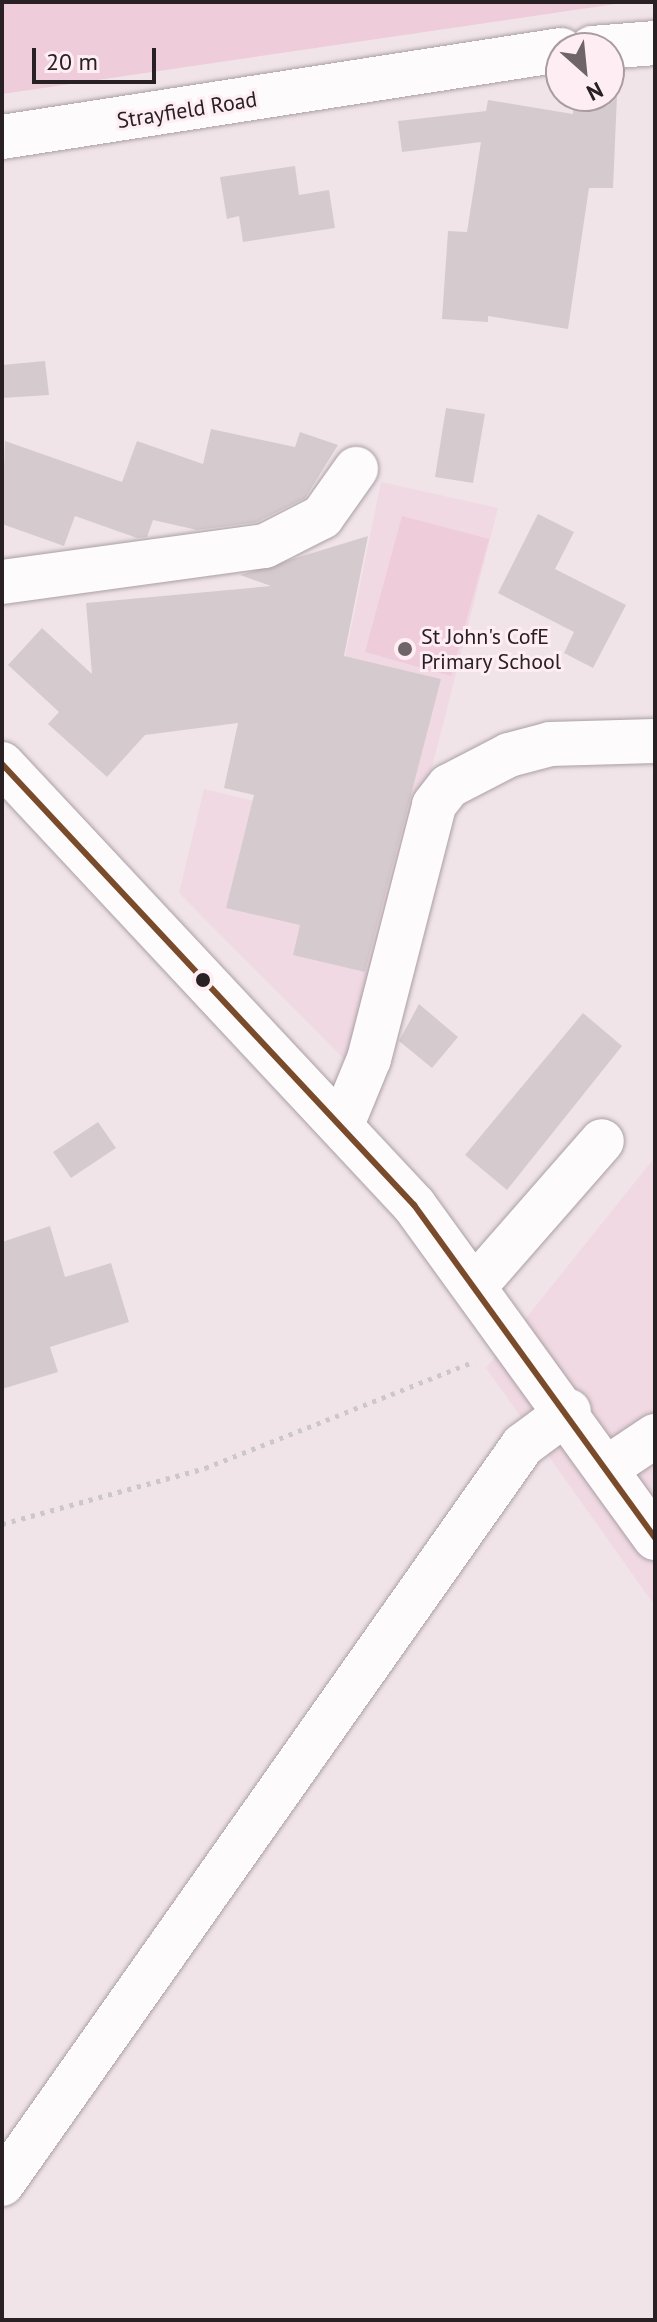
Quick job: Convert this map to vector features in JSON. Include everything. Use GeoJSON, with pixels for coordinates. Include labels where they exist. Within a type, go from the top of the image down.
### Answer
{"type":"FeatureCollection","features":[{"type":"Feature","properties":{"kind":"street"},"geometry":{"type":"LineString","coordinates":[[625,45],[655,43]]}},
{"type":"Feature","properties":{"kind":"street","name":"Strayfield Road"},"geometry":{"type":"LineString","coordinates":[[2,137],[545,52]]}},
{"type":"Feature","properties":{"kind":"street"},"geometry":{"type":"LineString","coordinates":[[2,582],[265,546],[322,517],[356,469]]}},
{"type":"Feature","properties":{"kind":"street"},"geometry":{"type":"LineString","coordinates":[[343,1122],[369,1059],[434,805],[449,786],[509,755],[550,744],[655,741]]}},
{"type":"Feature","properties":{"kind":"street"},"geometry":{"type":"LineString","coordinates":[[2,764],[343,1122],[520,1343],[655,1538]]}},
{"type":"Feature","properties":{"kind":"street"},"geometry":{"type":"LineString","coordinates":[[476,1285],[602,1141]]}},
{"type":"Feature","properties":{"kind":"street"},"geometry":{"type":"LineString","coordinates":[[2,2184],[28,2137],[523,1445],[569,1411]]}},
{"type":"Feature","properties":{"kind":"street"},"geometry":{"type":"LineString","coordinates":[[607,1468],[655,1436]]}},
{"type":"Feature","properties":{"kind":"path"},"geometry":{"type":"LineString","coordinates":[[2,1524],[205,1468],[520,1343]]}},
{"type":"Feature","properties":{"kind":"shaded area"},"geometry":{"type":"Polygon","coordinates":[[[2,2],[629,2],[2,94],[2,2]]]}},
{"type":"Feature","properties":{"kind":"shaded area","name":"St John's CofE Primary School"},"geometry":{"type":"Polygon","coordinates":[[[381,482],[498,508],[355,1070],[179,893],[204,789],[313,815],[381,482]]]}},
{"type":"Feature","properties":{"kind":"shaded area"},"geometry":{"type":"Polygon","coordinates":[[[402,516],[489,539],[451,676],[365,652],[402,516]]]}},
{"type":"Feature","properties":{"kind":"shaded area"},"geometry":{"type":"Polygon","coordinates":[[[655,1157],[655,1606],[486,1368],[655,1157]]]}},
{"type":"Feature","properties":{"kind":"building"},"geometry":{"type":"Polygon","coordinates":[[[488,100],[545,109],[545,112],[616,112],[613,188],[589,188],[568,329],[488,316],[488,322],[442,319],[448,231],[467,232],[481,142],[402,152],[398,121],[486,111],[488,100]]]}},
{"type":"Feature","properties":{"kind":"building"},"geometry":{"type":"Polygon","coordinates":[[[295,166],[299,195],[329,190],[335,228],[243,242],[239,216],[227,219],[220,177],[295,166]]]}},
{"type":"Feature","properties":{"kind":"building"},"geometry":{"type":"Polygon","coordinates":[[[45,361],[49,395],[2,398],[2,365],[45,361]]]}},
{"type":"Feature","properties":{"kind":"building"},"geometry":{"type":"Polygon","coordinates":[[[446,408],[485,414],[473,483],[435,477],[446,408]]]}},
{"type":"Feature","properties":{"kind":"building"},"geometry":{"type":"Polygon","coordinates":[[[211,429],[295,447],[300,432],[338,445],[305,498],[257,522],[197,530],[153,520],[147,537],[137,538],[75,516],[64,546],[2,524],[5,441],[122,482],[137,441],[203,464],[211,429]]]}},
{"type":"Feature","properties":{"kind":"building"},"geometry":{"type":"Polygon","coordinates":[[[538,514],[574,532],[555,569],[626,605],[593,668],[564,653],[574,632],[498,593],[538,514]]]}},
{"type":"Feature","properties":{"kind":"building"},"geometry":{"type":"Polygon","coordinates":[[[368,536],[344,656],[441,679],[365,972],[293,955],[300,925],[226,908],[254,795],[224,788],[238,723],[145,735],[107,777],[48,724],[59,712],[8,665],[42,628],[92,674],[86,603],[271,586],[240,575],[368,536]]]}},
{"type":"Feature","properties":{"kind":"building"},"geometry":{"type":"Polygon","coordinates":[[[419,1004],[458,1037],[432,1068],[399,1041],[419,1004]]]}},
{"type":"Feature","properties":{"kind":"building"},"geometry":{"type":"Polygon","coordinates":[[[583,1013],[622,1046],[507,1190],[465,1155],[583,1013]]]}},
{"type":"Feature","properties":{"kind":"building"},"geometry":{"type":"Polygon","coordinates":[[[98,1122],[116,1148],[71,1178],[53,1152],[98,1122]]]}},
{"type":"Feature","properties":{"kind":"building"},"geometry":{"type":"Polygon","coordinates":[[[50,1226],[65,1277],[111,1263],[129,1322],[50,1347],[58,1372],[2,1389],[2,1242],[50,1226]]]}},
{"type":"Feature","properties":{"kind":"transit line"},"geometry":{"type":"LineString","coordinates":[[2,764],[414,1205],[655,1538]]}},
{"type":"Feature","properties":{"kind":"place","name":"St John's CofE Primary School"},"geometry":{"type":"Point","coordinates":[405,649]}}]}
